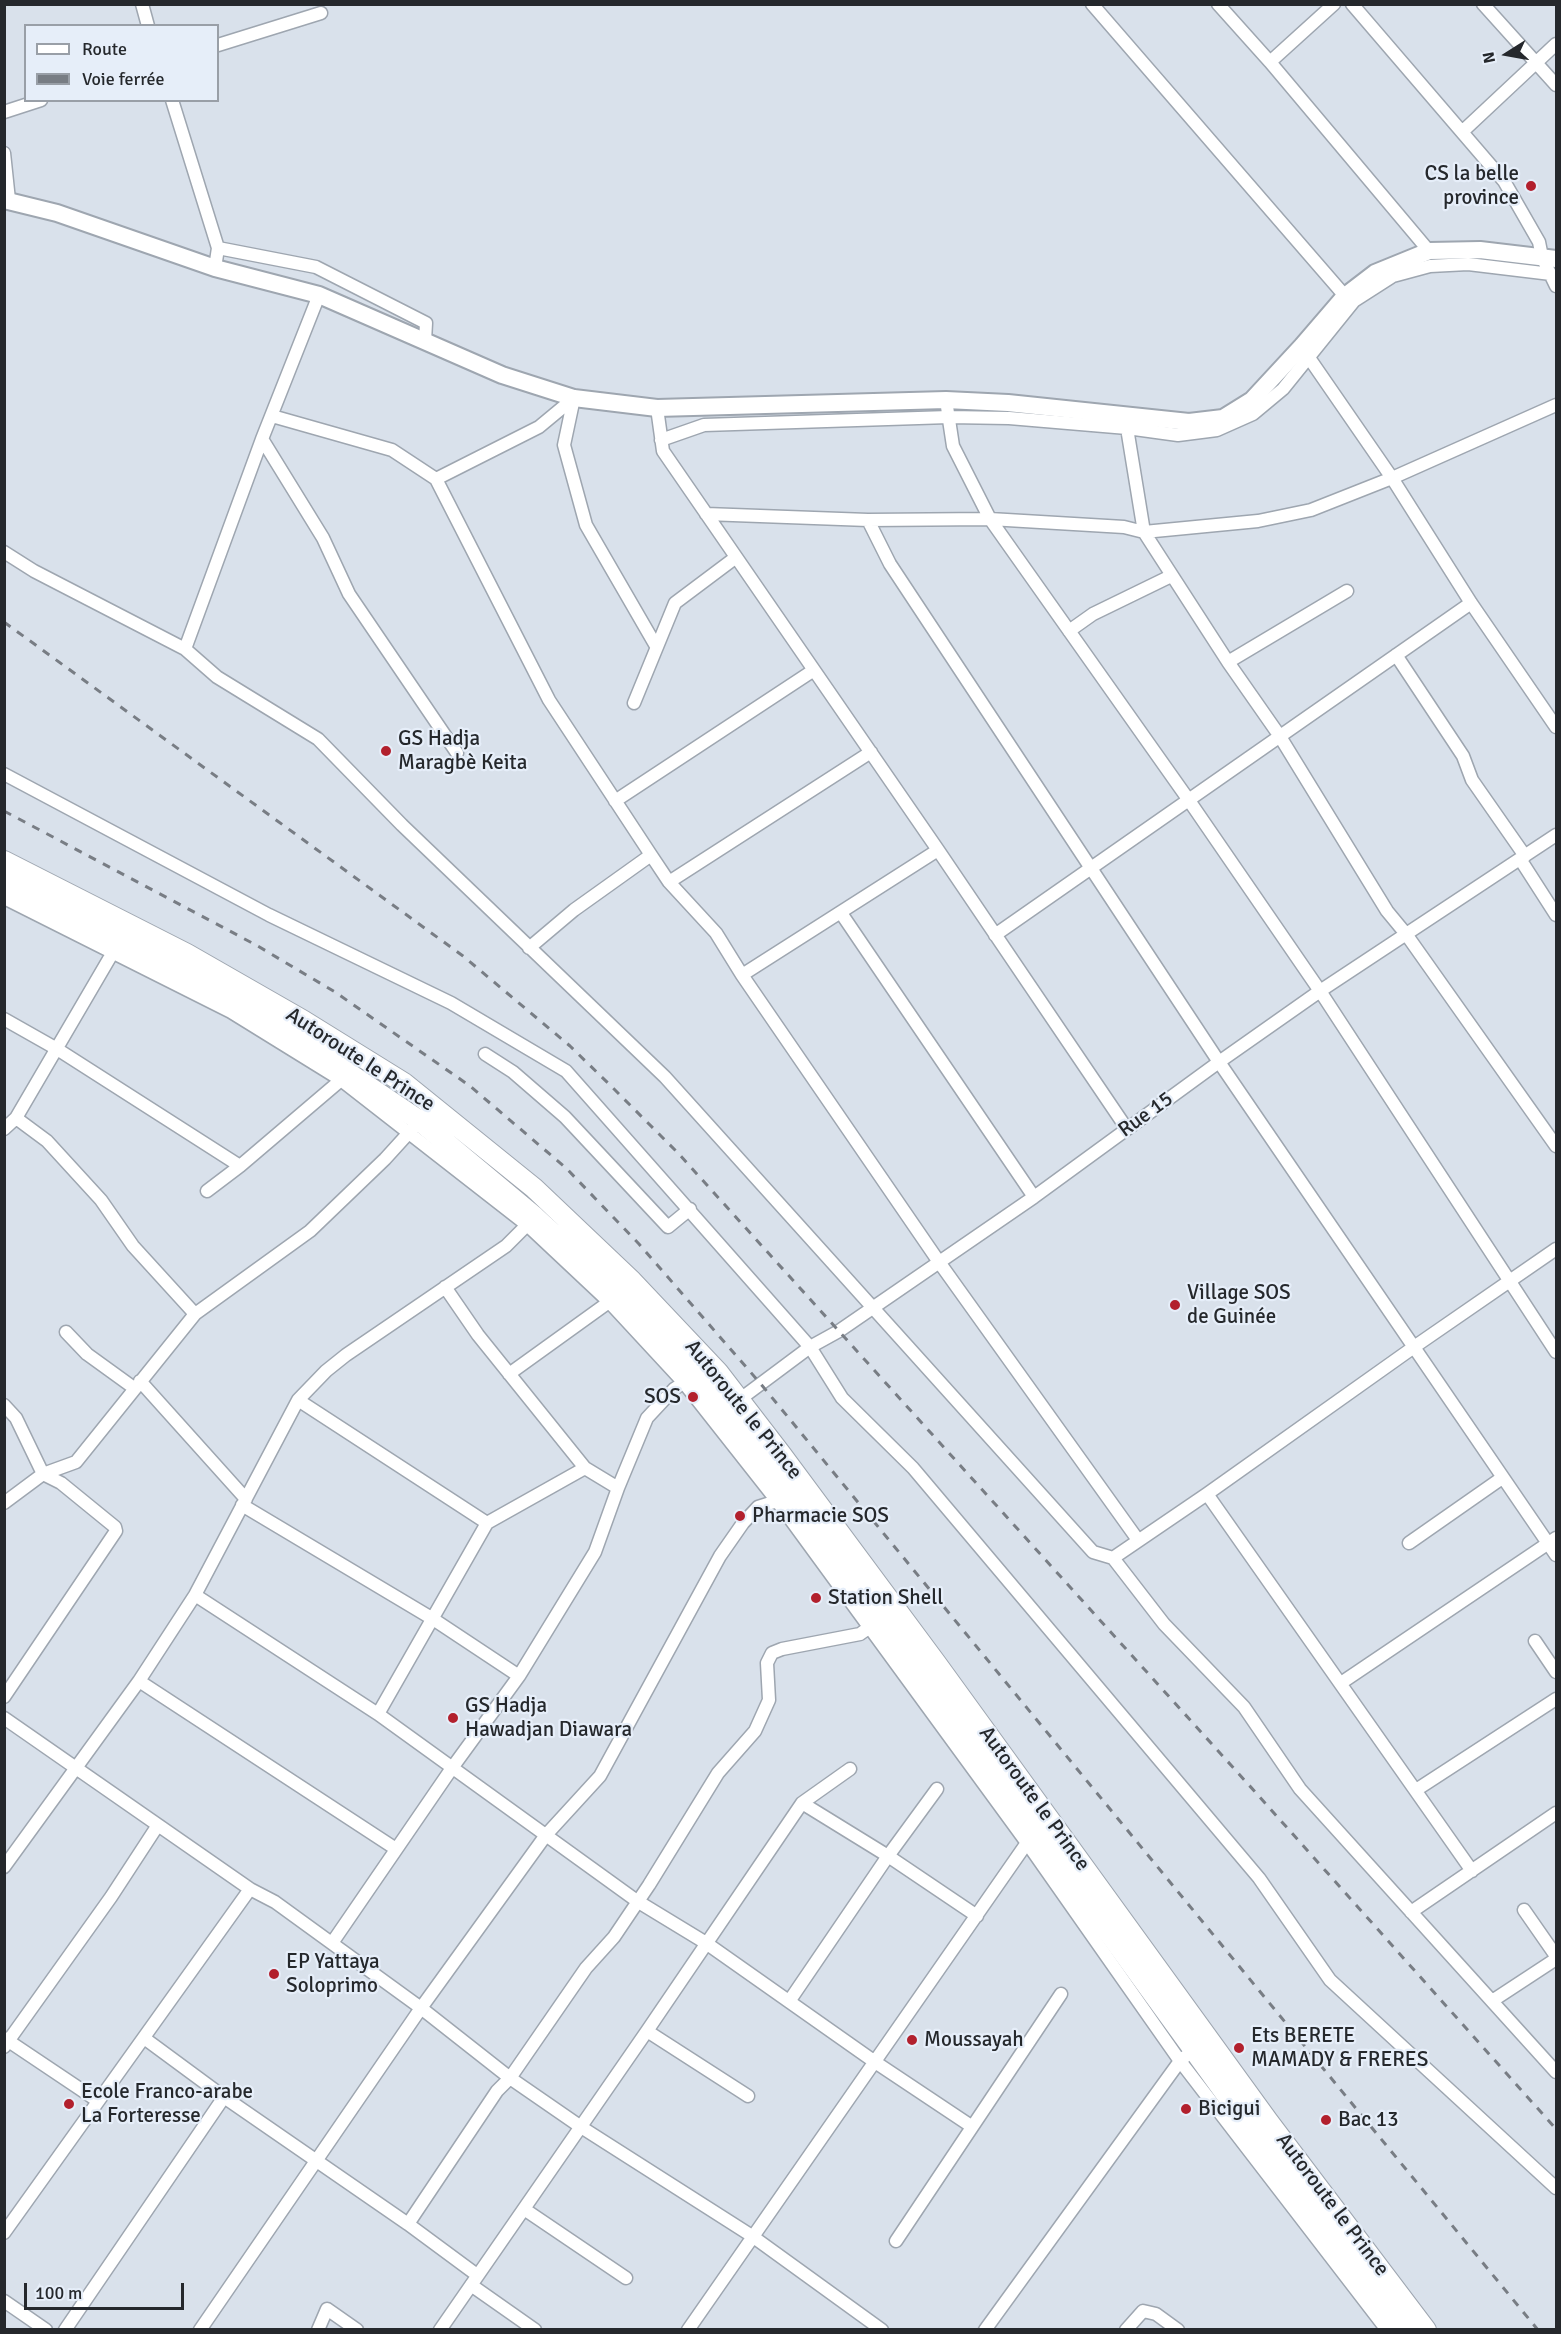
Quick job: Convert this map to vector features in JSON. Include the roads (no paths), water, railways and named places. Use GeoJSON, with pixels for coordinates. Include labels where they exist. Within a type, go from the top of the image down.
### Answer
{"type":"FeatureCollection","features":[{"type":"Feature","properties":{"kind":"main road"},"geometry":{"type":"LineString","coordinates":[[7,200],[57,213],[215,268],[319,295],[502,375],[574,398],[657,408],[946,400],[1008,403],[1126,421],[1189,422],[1223,418],[1252,400],[1305,352],[1345,296],[1375,273],[1429,251],[1480,250],[1550,264]]}},
{"type":"Feature","properties":{"kind":"main road","name":"Autoroute le Prince"},"geometry":{"type":"LineString","coordinates":[[4,861],[187,954],[304,1021],[404,1083],[542,1196],[632,1281],[718,1372],[936,1663],[1268,2121],[1426,2330]]}},
{"type":"Feature","properties":{"kind":"main road","name":"Autoroute le Prince"},"geometry":{"type":"LineString","coordinates":[[4,881],[116,947],[178,971],[295,1037],[415,1126],[619,1294],[781,1496],[1031,1837],[1187,2055],[1402,2330]]}},
{"type":"Feature","properties":{"kind":"street"},"geometry":{"type":"LineString","coordinates":[[142,4],[147,24]]}},
{"type":"Feature","properties":{"kind":"street"},"geometry":{"type":"LineString","coordinates":[[1092,4],[1345,296]]}},
{"type":"Feature","properties":{"kind":"street"},"geometry":{"type":"LineString","coordinates":[[1218,4],[1270,62],[1429,251]]}},
{"type":"Feature","properties":{"kind":"street"},"geometry":{"type":"LineString","coordinates":[[1270,62],[1334,4]]}},
{"type":"Feature","properties":{"kind":"street"},"geometry":{"type":"LineString","coordinates":[[1352,4],[1504,181],[1539,242],[1550,264],[1557,286]]}},
{"type":"Feature","properties":{"kind":"street"},"geometry":{"type":"LineString","coordinates":[[1483,4],[1557,85]]}},
{"type":"Feature","properties":{"kind":"street"},"geometry":{"type":"LineString","coordinates":[[219,45],[321,13]]}},
{"type":"Feature","properties":{"kind":"street"},"geometry":{"type":"LineString","coordinates":[[1462,132],[1557,44]]}},
{"type":"Feature","properties":{"kind":"street"},"geometry":{"type":"LineString","coordinates":[[4,112],[35,102]]}},
{"type":"Feature","properties":{"kind":"street"},"geometry":{"type":"LineString","coordinates":[[173,102],[218,248],[215,268]]}},
{"type":"Feature","properties":{"kind":"street"},"geometry":{"type":"LineString","coordinates":[[4,153],[7,200]]}},
{"type":"Feature","properties":{"kind":"street"},"geometry":{"type":"LineString","coordinates":[[218,248],[316,267],[426,323],[426,341]]}},
{"type":"Feature","properties":{"kind":"street"},"geometry":{"type":"LineString","coordinates":[[1550,264],[1430,266],[1393,276],[1354,302],[1305,352],[1392,478],[1471,603],[1557,727]]}},
{"type":"Feature","properties":{"kind":"street"},"geometry":{"type":"LineString","coordinates":[[185,649],[262,439],[319,295]]}},
{"type":"Feature","properties":{"kind":"street"},"geometry":{"type":"LineString","coordinates":[[436,479],[539,427],[574,398]]}},
{"type":"Feature","properties":{"kind":"street"},"geometry":{"type":"LineString","coordinates":[[574,398],[564,445],[586,525],[656,646]]}},
{"type":"Feature","properties":{"kind":"street"},"geometry":{"type":"LineString","coordinates":[[946,400],[953,446],[990,519],[1188,799],[1320,991],[1557,1352]]}},
{"type":"Feature","properties":{"kind":"street"},"geometry":{"type":"LineString","coordinates":[[706,514],[868,520],[990,519],[1124,526],[1144,532],[1258,521],[1311,510],[1392,478],[1557,405]]}},
{"type":"Feature","properties":{"kind":"street"},"geometry":{"type":"LineString","coordinates":[[657,408],[663,451],[1127,1129]]}},
{"type":"Feature","properties":{"kind":"street"},"geometry":{"type":"LineString","coordinates":[[272,416],[392,450],[436,479],[549,699],[615,801],[669,882],[716,933],[742,975],[939,1262],[1138,1540]]}},
{"type":"Feature","properties":{"kind":"street"},"geometry":{"type":"LineString","coordinates":[[662,440],[704,425],[949,417],[1126,421],[1144,532],[1228,662],[1279,735],[1387,911],[1407,934],[1557,1146]]}},
{"type":"Feature","properties":{"kind":"street"},"geometry":{"type":"LineString","coordinates":[[262,439],[323,538],[349,594],[457,753]]}},
{"type":"Feature","properties":{"kind":"street"},"geometry":{"type":"LineString","coordinates":[[868,520],[890,564],[1219,1062],[1502,1478],[1552,1540],[1557,1555]]}},
{"type":"Feature","properties":{"kind":"street"},"geometry":{"type":"LineString","coordinates":[[4,552],[185,649],[217,677],[318,739],[402,825],[665,1077],[1093,1552],[1113,1558],[1164,1624],[1244,1707],[1300,1789],[1557,2072]]}},
{"type":"Feature","properties":{"kind":"street"},"geometry":{"type":"LineString","coordinates":[[634,704],[675,603],[735,558]]}},
{"type":"Feature","properties":{"kind":"street"},"geometry":{"type":"LineString","coordinates":[[1069,631],[1093,614],[1171,576]]}},
{"type":"Feature","properties":{"kind":"street"},"geometry":{"type":"LineString","coordinates":[[1228,662],[1347,591]]}},
{"type":"Feature","properties":{"kind":"street"},"geometry":{"type":"LineString","coordinates":[[994,934],[1471,603]]}},
{"type":"Feature","properties":{"kind":"street"},"geometry":{"type":"LineString","coordinates":[[1396,655],[1463,756],[1472,780],[1557,915]]}},
{"type":"Feature","properties":{"kind":"street"},"geometry":{"type":"LineString","coordinates":[[615,801],[814,670]]}},
{"type":"Feature","properties":{"kind":"street"},"geometry":{"type":"LineString","coordinates":[[669,882],[871,752]]}},
{"type":"Feature","properties":{"kind":"street"},"geometry":{"type":"LineString","coordinates":[[4,774],[270,915],[451,1003],[566,1071],[810,1347],[842,1398],[913,1468],[1259,1878],[1330,1980],[1557,2188]]}},
{"type":"Feature","properties":{"kind":"street","name":"Rue 15"},"geometry":{"type":"LineString","coordinates":[[739,1400],[810,1347],[839,1331],[1034,1197],[1320,991],[1557,835]]}},
{"type":"Feature","properties":{"kind":"street"},"geometry":{"type":"LineString","coordinates":[[742,975],[938,850]]}},
{"type":"Feature","properties":{"kind":"street"},"geometry":{"type":"LineString","coordinates":[[529,948],[574,910],[651,855]]}},
{"type":"Feature","properties":{"kind":"street"},"geometry":{"type":"LineString","coordinates":[[4,898],[116,947],[231,1012],[415,1126],[385,1159],[310,1231],[195,1314],[76,1462],[43,1474],[4,1503]]}},
{"type":"Feature","properties":{"kind":"street"},"geometry":{"type":"LineString","coordinates":[[841,913],[1034,1197]]}},
{"type":"Feature","properties":{"kind":"street"},"geometry":{"type":"LineString","coordinates":[[4,1129],[16,1118],[116,947]]}},
{"type":"Feature","properties":{"kind":"street"},"geometry":{"type":"LineString","coordinates":[[4,1019],[57,1049],[240,1166]]}},
{"type":"Feature","properties":{"kind":"street"},"geometry":{"type":"LineString","coordinates":[[485,1054],[513,1072],[565,1117],[668,1227],[690,1209]]}},
{"type":"Feature","properties":{"kind":"street"},"geometry":{"type":"LineString","coordinates":[[207,1191],[341,1080]]}},
{"type":"Feature","properties":{"kind":"street"},"geometry":{"type":"LineString","coordinates":[[16,1118],[47,1141],[101,1200],[133,1246],[195,1314]]}},
{"type":"Feature","properties":{"kind":"street"},"geometry":{"type":"LineString","coordinates":[[4,1868],[139,1681],[195,1595],[298,1400],[326,1371],[346,1355],[506,1246],[531,1221],[609,1302],[689,1379],[674,1389],[647,1418],[595,1552],[519,1676],[452,1768],[332,1943]]}},
{"type":"Feature","properties":{"kind":"street"},"geometry":{"type":"LineString","coordinates":[[1113,1558],[1557,1249]]}},
{"type":"Feature","properties":{"kind":"street"},"geometry":{"type":"LineString","coordinates":[[446,1287],[478,1335],[585,1468],[618,1488]]}},
{"type":"Feature","properties":{"kind":"street"},"geometry":{"type":"LineString","coordinates":[[509,1374],[609,1302]]}},
{"type":"Feature","properties":{"kind":"street"},"geometry":{"type":"LineString","coordinates":[[66,1332],[87,1354],[137,1385],[244,1502],[433,1619],[519,1676]]}},
{"type":"Feature","properties":{"kind":"street"},"geometry":{"type":"LineString","coordinates":[[298,1400],[487,1523]]}},
{"type":"Feature","properties":{"kind":"street"},"geometry":{"type":"LineString","coordinates":[[4,1405],[16,1418],[43,1474],[61,1483],[116,1527],[117,1532],[4,1697]]}},
{"type":"Feature","properties":{"kind":"street"},"geometry":{"type":"LineString","coordinates":[[378,1714],[487,1523],[585,1468]]}},
{"type":"Feature","properties":{"kind":"street"},"geometry":{"type":"LineString","coordinates":[[1409,1542],[1502,1478]]}},
{"type":"Feature","properties":{"kind":"street"},"geometry":{"type":"LineString","coordinates":[[1207,1494],[1472,1870]]}},
{"type":"Feature","properties":{"kind":"street"},"geometry":{"type":"LineString","coordinates":[[200,2330],[421,2008],[546,1835],[600,1776],[720,1556],[758,1507],[781,1496]]}},
{"type":"Feature","properties":{"kind":"street"},"geometry":{"type":"LineString","coordinates":[[1341,1683],[1552,1540]]}},
{"type":"Feature","properties":{"kind":"street"},"geometry":{"type":"LineString","coordinates":[[195,1595],[378,1714],[637,1901],[706,1943],[875,2062],[971,2126]]}},
{"type":"Feature","properties":{"kind":"street"},"geometry":{"type":"LineString","coordinates":[[408,2224],[497,2091],[510,2078],[586,1968],[614,1937],[718,1773],[755,1731],[769,1700],[767,1663],[772,1653],[860,1634],[875,1623]]}},
{"type":"Feature","properties":{"kind":"street"},"geometry":{"type":"LineString","coordinates":[[1535,1641],[1557,1672]]}},
{"type":"Feature","properties":{"kind":"street"},"geometry":{"type":"LineString","coordinates":[[139,1681],[396,1849]]}},
{"type":"Feature","properties":{"kind":"street"},"geometry":{"type":"LineString","coordinates":[[1416,1790],[1557,1699]]}},
{"type":"Feature","properties":{"kind":"street"},"geometry":{"type":"LineString","coordinates":[[4,1718],[250,1889],[275,1902],[421,2008],[510,2078],[581,2127],[752,2236],[882,2330]]}},
{"type":"Feature","properties":{"kind":"street"},"geometry":{"type":"LineString","coordinates":[[440,2330],[802,1803],[850,1769]]}},
{"type":"Feature","properties":{"kind":"street"},"geometry":{"type":"LineString","coordinates":[[790,2000],[888,1856],[937,1789]]}},
{"type":"Feature","properties":{"kind":"street"},"geometry":{"type":"LineString","coordinates":[[802,1803],[888,1856],[977,1916]]}},
{"type":"Feature","properties":{"kind":"street"},"geometry":{"type":"LineString","coordinates":[[1411,1912],[1557,1813]]}},
{"type":"Feature","properties":{"kind":"street"},"geometry":{"type":"LineString","coordinates":[[98,2101],[6,2042],[111,1897],[158,1825]]}},
{"type":"Feature","properties":{"kind":"street"},"geometry":{"type":"LineString","coordinates":[[688,2330],[1031,1837]]}},
{"type":"Feature","properties":{"kind":"street"},"geometry":{"type":"LineString","coordinates":[[4,2233],[250,1889]]}},
{"type":"Feature","properties":{"kind":"street"},"geometry":{"type":"LineString","coordinates":[[1492,2001],[1557,1958],[1524,1910]]}},
{"type":"Feature","properties":{"kind":"street"},"geometry":{"type":"LineString","coordinates":[[896,2241],[1061,1994]]}},
{"type":"Feature","properties":{"kind":"street"},"geometry":{"type":"LineString","coordinates":[[647,2031],[748,2096]]}},
{"type":"Feature","properties":{"kind":"street"},"geometry":{"type":"LineString","coordinates":[[144,2038],[224,2097],[408,2224],[535,2330]]}},
{"type":"Feature","properties":{"kind":"street"},"geometry":{"type":"LineString","coordinates":[[985,2330],[1187,2055],[1387,2330]]}},
{"type":"Feature","properties":{"kind":"street"},"geometry":{"type":"LineString","coordinates":[[65,2330],[224,2097]]}},
{"type":"Feature","properties":{"kind":"street"},"geometry":{"type":"LineString","coordinates":[[524,2209],[626,2278]]}},
{"type":"Feature","properties":{"kind":"street"},"geometry":{"type":"LineString","coordinates":[[4,2301],[46,2330]]}},
{"type":"Feature","properties":{"kind":"street"},"geometry":{"type":"LineString","coordinates":[[318,2330],[327,2309],[357,2330]]}},
{"type":"Feature","properties":{"kind":"street"},"geometry":{"type":"LineString","coordinates":[[1126,2330],[1143,2311],[1156,2314],[1178,2330]]}},
{"type":"Feature","properties":{"kind":"railway"},"geometry":{"type":"LineString","coordinates":[[4,622],[463,956],[570,1046],[678,1153],[1556,2129]]}},
{"type":"Feature","properties":{"kind":"railway"},"geometry":{"type":"LineString","coordinates":[[4,811],[256,945],[335,992],[470,1086],[566,1168],[639,1244],[760,1383],[1538,2330]]}},
{"type":"Feature","properties":{"kind":"place","name":"CS la belle province"},"geometry":{"type":"Point","coordinates":[1531,186]}},
{"type":"Feature","properties":{"kind":"place","name":"GS Hadja Maragbè Keita"},"geometry":{"type":"Point","coordinates":[386,751]}},
{"type":"Feature","properties":{"kind":"place","name":"Village SOS de Guinée"},"geometry":{"type":"Point","coordinates":[1175,1305]}},
{"type":"Feature","properties":{"kind":"place","name":"SOS"},"geometry":{"type":"Point","coordinates":[693,1397]}},
{"type":"Feature","properties":{"kind":"place","name":"Pharmacie SOS"},"geometry":{"type":"Point","coordinates":[740,1516]}},
{"type":"Feature","properties":{"kind":"place","name":"Station Shell"},"geometry":{"type":"Point","coordinates":[816,1598]}},
{"type":"Feature","properties":{"kind":"place","name":"GS Hadja Hawadjan Diawara"},"geometry":{"type":"Point","coordinates":[453,1718]}},
{"type":"Feature","properties":{"kind":"place","name":"EP Yattaya Soloprimo"},"geometry":{"type":"Point","coordinates":[274,1974]}},
{"type":"Feature","properties":{"kind":"place","name":"Moussayah"},"geometry":{"type":"Point","coordinates":[912,2040]}},
{"type":"Feature","properties":{"kind":"place","name":"Ets BERETE MAMADY & FRERES"},"geometry":{"type":"Point","coordinates":[1239,2048]}},
{"type":"Feature","properties":{"kind":"place","name":"Ecole Franco-arabe La Forteresse"},"geometry":{"type":"Point","coordinates":[69,2104]}},
{"type":"Feature","properties":{"kind":"place","name":"Bicigui"},"geometry":{"type":"Point","coordinates":[1186,2109]}},
{"type":"Feature","properties":{"kind":"place","name":"Bac 13"},"geometry":{"type":"Point","coordinates":[1326,2120]}}]}
